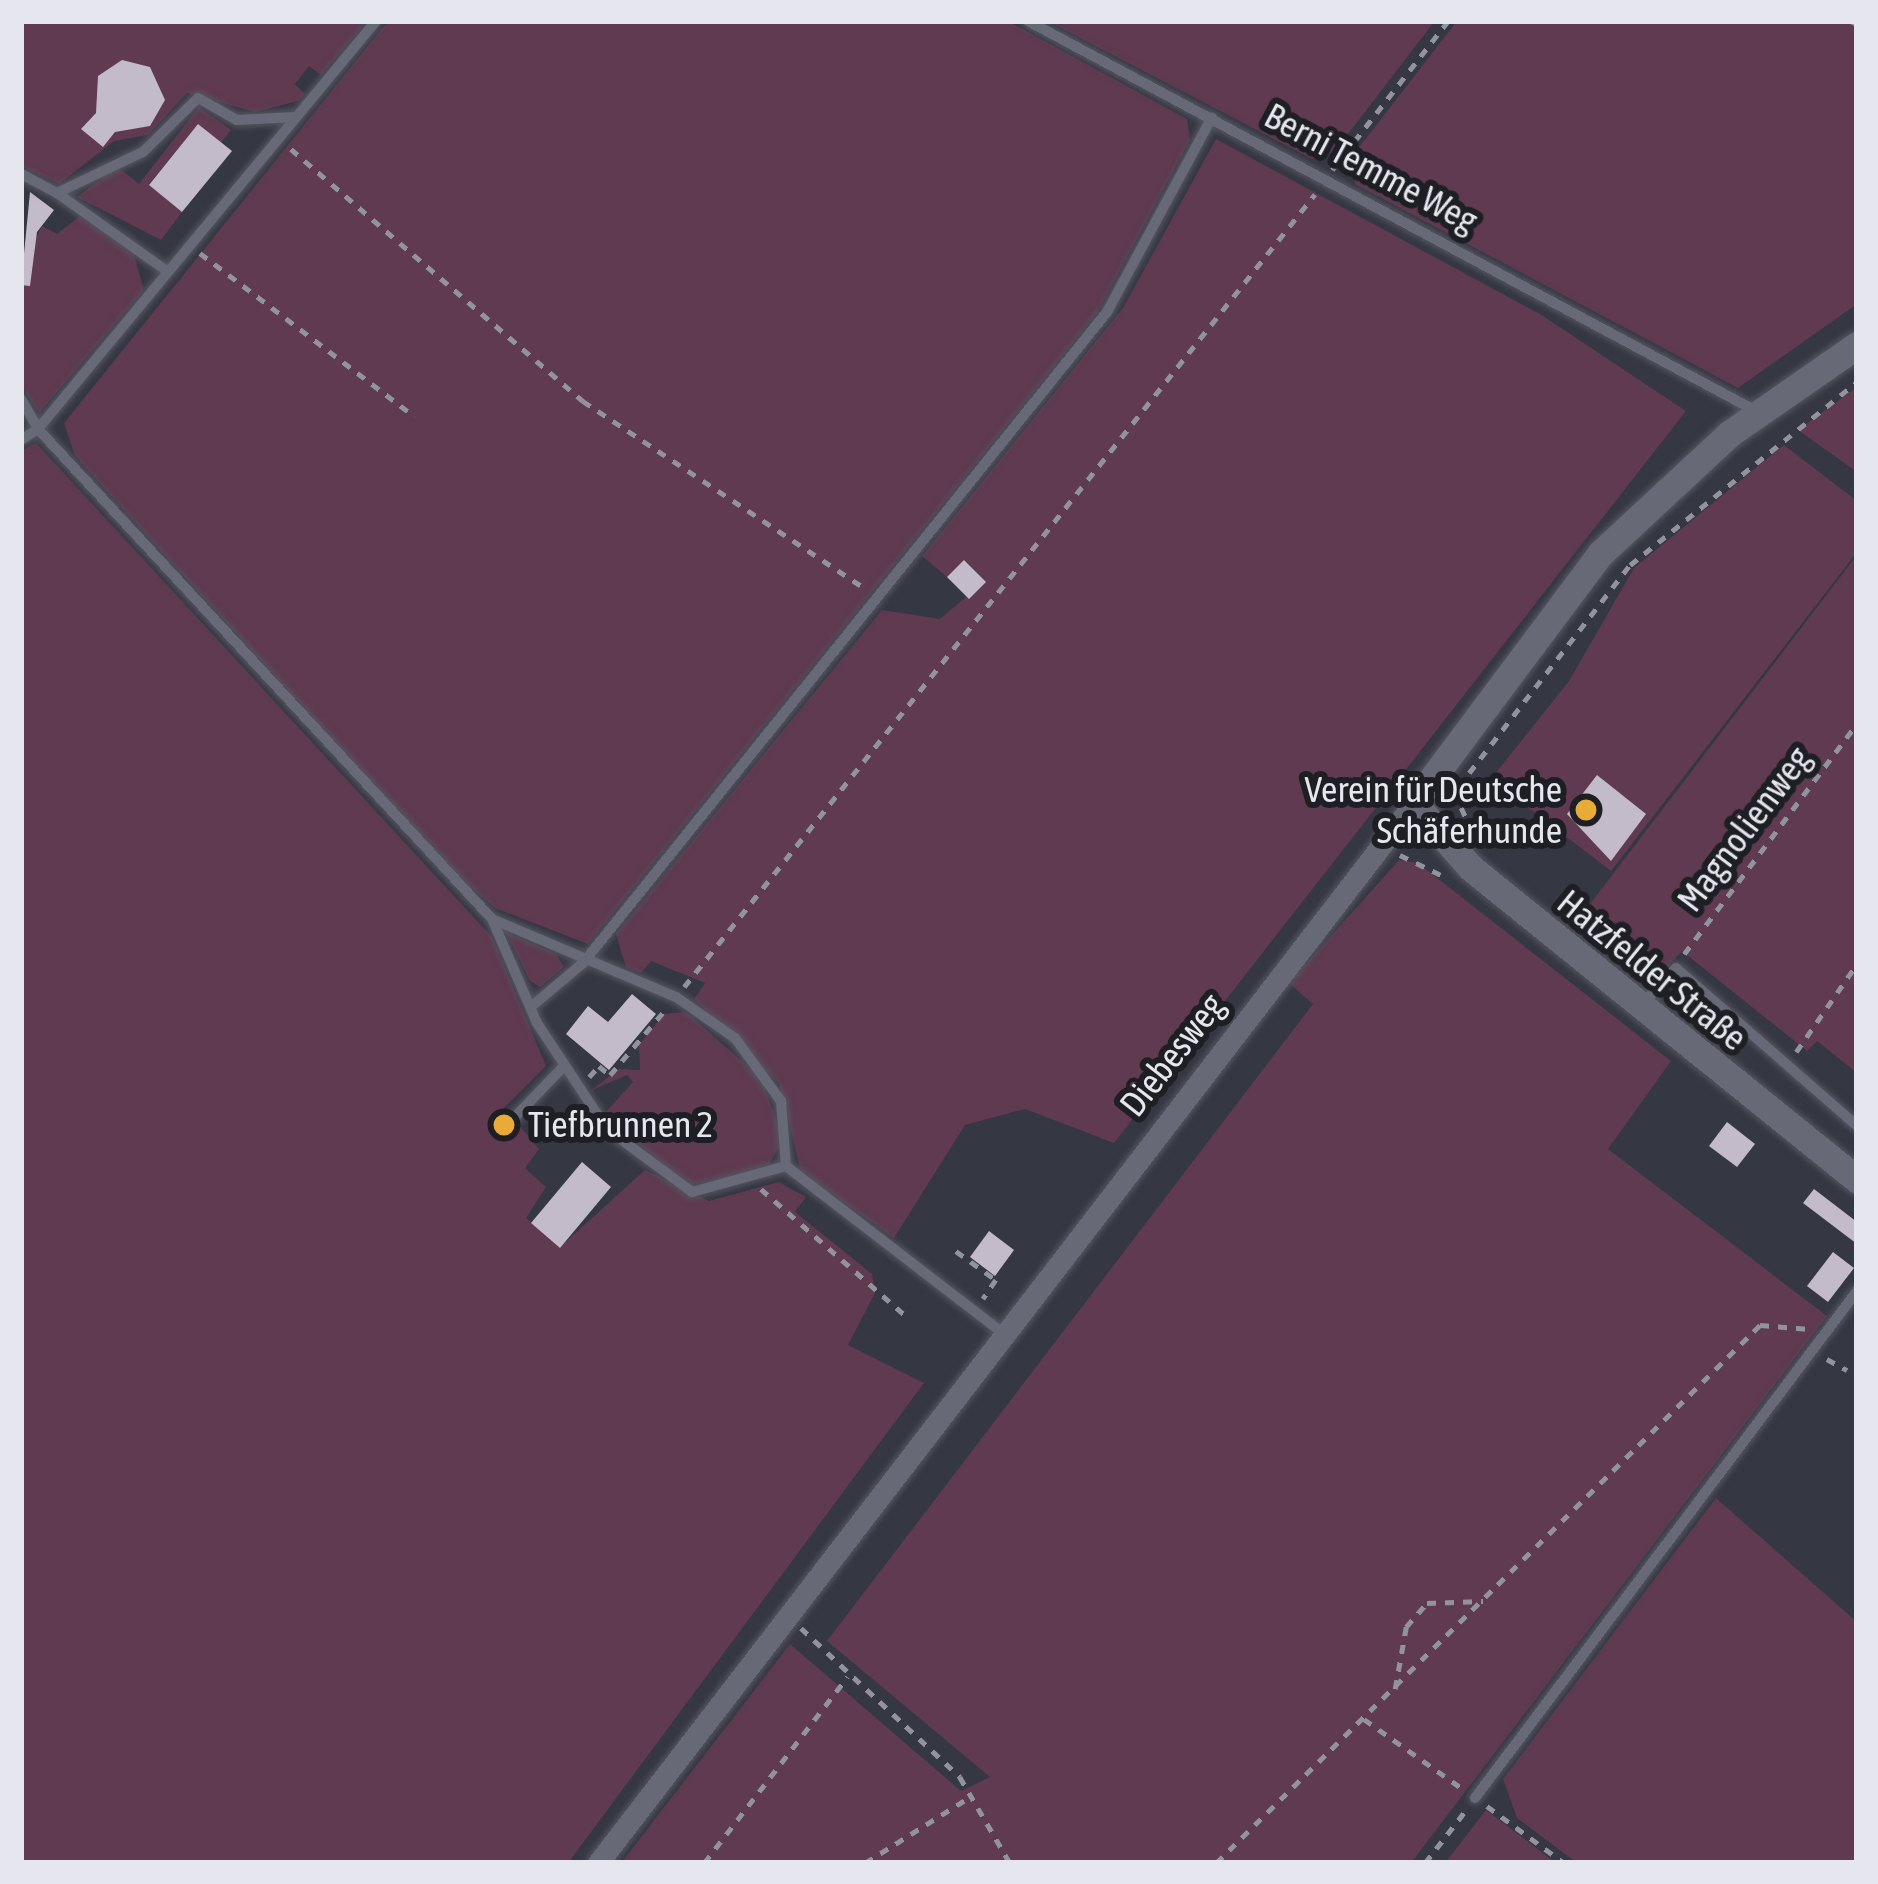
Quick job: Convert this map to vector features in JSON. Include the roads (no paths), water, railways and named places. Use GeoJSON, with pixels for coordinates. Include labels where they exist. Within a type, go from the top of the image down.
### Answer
{"type":"FeatureCollection","features":[{"type":"Feature","properties":{"kind":"street","name":"Diebesweg"},"geometry":{"type":"LineString","coordinates":[[598,1863],[1414,803],[1600,554],[1759,413],[1857,345]]}},
{"type":"Feature","properties":{"kind":"street","name":"Hatzfelder Straße"},"geometry":{"type":"LineString","coordinates":[[1414,803],[1471,868],[1857,1179]]}},
{"type":"Feature","properties":{"kind":"lane"},"geometry":{"type":"LineString","coordinates":[[21,440],[38,429],[376,21]]}},
{"type":"Feature","properties":{"kind":"lane","name":"Berni Temme Weg"},"geometry":{"type":"LineString","coordinates":[[1028,21],[1759,413]]}},
{"type":"Feature","properties":{"kind":"lane"},"geometry":{"type":"LineString","coordinates":[[57,194],[143,152],[192,100],[246,122],[296,117]]}},
{"type":"Feature","properties":{"kind":"lane"},"geometry":{"type":"LineString","coordinates":[[532,1006],[584,963],[1107,312],[1212,117]]}},
{"type":"Feature","properties":{"kind":"lane"},"geometry":{"type":"LineString","coordinates":[[21,173],[168,272]]}},
{"type":"Feature","properties":{"kind":"lane"},"geometry":{"type":"LineString","coordinates":[[21,399],[38,429],[492,919],[577,1090],[674,1186],[709,1194],[786,1166]]}},
{"type":"Feature","properties":{"kind":"lane"},"geometry":{"type":"LineString","coordinates":[[492,919],[584,963],[676,997],[772,1082],[790,1132],[786,1166]]}},
{"type":"Feature","properties":{"kind":"lane"},"geometry":{"type":"LineString","coordinates":[[1640,1007],[1676,968],[1789,1061],[1857,1126]]}},
{"type":"Feature","properties":{"kind":"lane"},"geometry":{"type":"LineString","coordinates":[[514,1118],[563,1066]]}},
{"type":"Feature","properties":{"kind":"lane"},"geometry":{"type":"LineString","coordinates":[[786,1166],[1004,1333]]}},
{"type":"Feature","properties":{"kind":"lane"},"geometry":{"type":"LineString","coordinates":[[1475,1798],[1857,1291]]}},
{"type":"Feature","properties":{"kind":"place","name":"Verein für Deutsche Schäferhunde"},"geometry":{"type":"Point","coordinates":[1586,810]}},
{"type":"Feature","properties":{"kind":"place","name":"Tiefbrunnen 2"},"geometry":{"type":"Point","coordinates":[504,1125]}}]}
